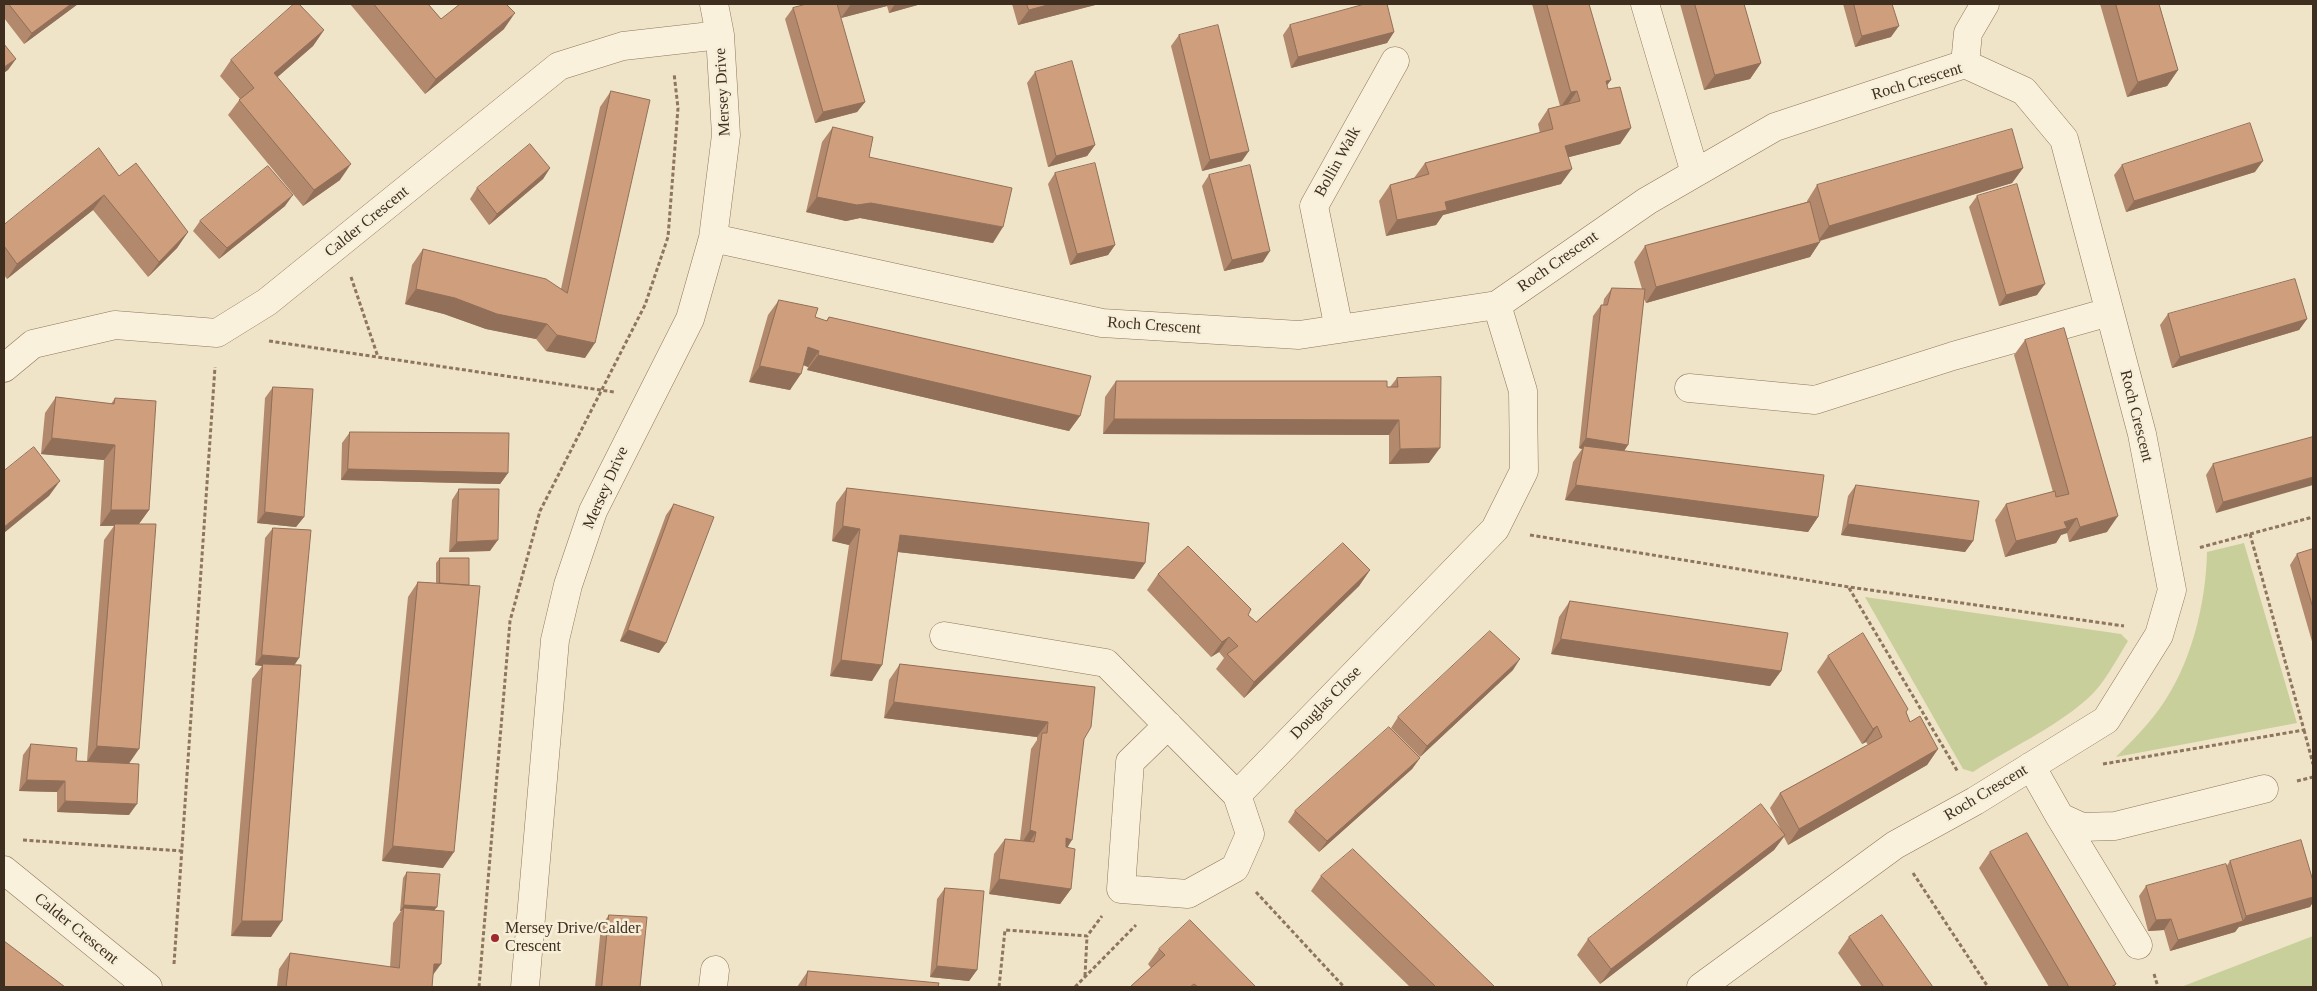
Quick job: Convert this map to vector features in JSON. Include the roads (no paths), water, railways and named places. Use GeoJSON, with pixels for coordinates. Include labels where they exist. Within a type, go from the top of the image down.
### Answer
{"type":"FeatureCollection","features":[{"type":"Feature","properties":{"kind":"street","name":"Mersey Drive"},"geometry":{"type":"LineString","coordinates":[[525,987],[555,640],[568,585],[593,511],[690,319],[713,238],[726,135],[720,35],[714,4]]}},
{"type":"Feature","properties":{"kind":"street"},"geometry":{"type":"LineString","coordinates":[[1645,4],[1695,173]]}},
{"type":"Feature","properties":{"kind":"street"},"geometry":{"type":"LineString","coordinates":[[1965,64],[1968,33],[1985,4]]}},
{"type":"Feature","properties":{"kind":"street","name":"Calder Crescent"},"geometry":{"type":"LineString","coordinates":[[4,368],[33,344],[115,325],[217,333],[267,302],[559,66],[623,46],[720,35]]}},
{"type":"Feature","properties":{"kind":"street","name":"Bollin Walk"},"geometry":{"type":"LineString","coordinates":[[1339,329],[1314,206],[1394,61]]}},
{"type":"Feature","properties":{"kind":"street","name":"Roch Crescent"},"geometry":{"type":"LineString","coordinates":[[713,238],[1102,323],[1299,335],[1497,305],[1647,201],[1775,127],[1965,64],[2024,91],[2064,139],[2142,434],[2172,590],[2159,635],[2106,720],[1975,801],[1895,845],[1701,987]]}},
{"type":"Feature","properties":{"kind":"street","name":"Douglas Close"},"geometry":{"type":"LineString","coordinates":[[1237,795],[1495,529],[1524,471],[1523,391],[1497,305]]}},
{"type":"Feature","properties":{"kind":"street"},"geometry":{"type":"LineString","coordinates":[[1689,388],[1815,400],[1953,356],[2109,312]]}},
{"type":"Feature","properties":{"kind":"street"},"geometry":{"type":"LineString","coordinates":[[944,636],[1106,663],[1168,725],[1237,795],[1250,834],[1234,868],[1188,894],[1121,889],[1130,762],[1168,725]]}},
{"type":"Feature","properties":{"kind":"street"},"geometry":{"type":"LineString","coordinates":[[2031,766],[2138,945]]}},
{"type":"Feature","properties":{"kind":"street"},"geometry":{"type":"LineString","coordinates":[[2060,817],[2082,827],[2115,826],[2264,790]]}},
{"type":"Feature","properties":{"kind":"street","name":"Calder Crescent"},"geometry":{"type":"LineString","coordinates":[[4,870],[148,987]]}},
{"type":"Feature","properties":{"kind":"place","name":"Mersey Drive/Calder Crescent"},"geometry":{"type":"Point","coordinates":[495,938]}}]}
